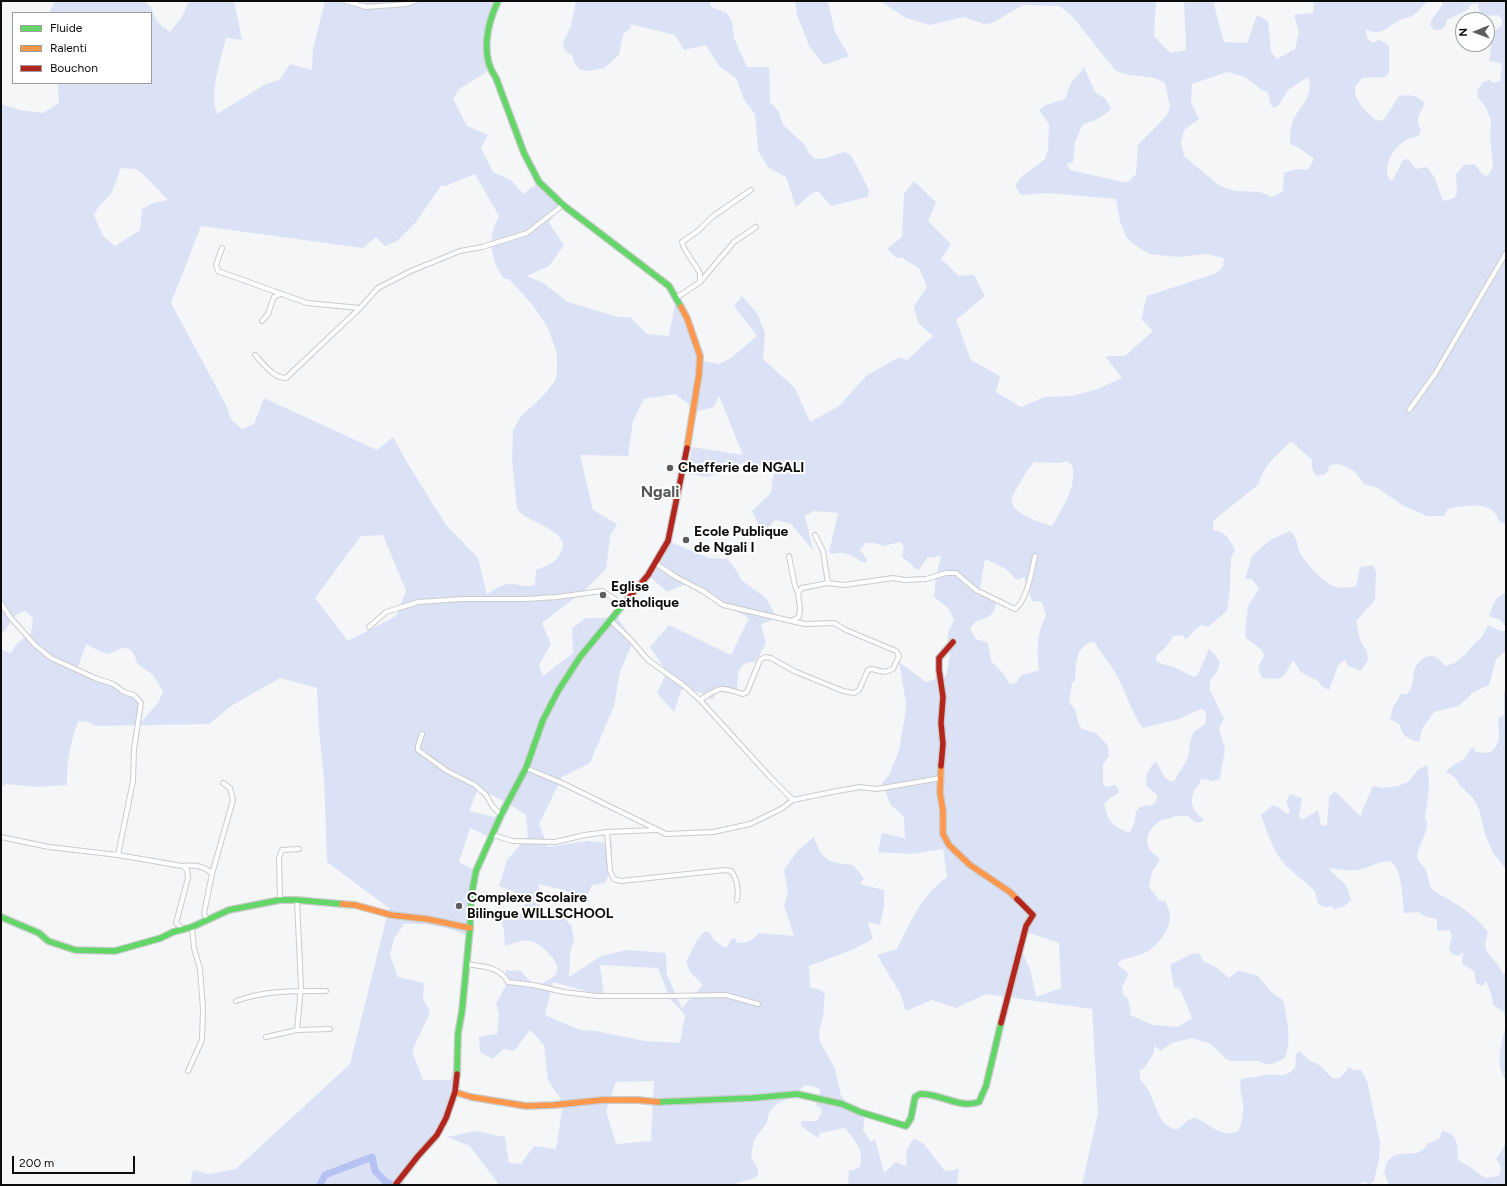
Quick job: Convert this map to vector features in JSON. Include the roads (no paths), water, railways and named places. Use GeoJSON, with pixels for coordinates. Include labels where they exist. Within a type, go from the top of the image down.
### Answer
{"type":"FeatureCollection","features":[{"type":"Feature","properties":{"kind":"street"},"geometry":{"type":"LineString","coordinates":[[346,1],[366,7],[406,4],[415,1]]}},
{"type":"Feature","properties":{"kind":"street"},"geometry":{"type":"LineString","coordinates":[[396,1184],[418,1156],[438,1135],[455,1092],[458,1068],[458,1034],[462,1010],[470,928],[471,897],[476,871],[501,815],[526,768],[542,720],[558,691],[580,657],[648,575],[668,541],[689,441],[699,374],[700,356],[687,318],[669,286],[563,205],[539,182],[524,153],[496,78],[490,70],[486,40],[492,13],[497,1]]}},
{"type":"Feature","properties":{"kind":"street"},"geometry":{"type":"LineString","coordinates":[[700,282],[700,273],[684,248],[682,242],[698,231],[712,217],[751,190]]}},
{"type":"Feature","properties":{"kind":"street"},"geometry":{"type":"LineString","coordinates":[[255,355],[269,370],[281,378],[286,378],[360,308],[378,288],[411,271],[460,250],[482,247],[527,233],[563,205]]}},
{"type":"Feature","properties":{"kind":"street"},"geometry":{"type":"LineString","coordinates":[[676,298],[700,282],[734,242],[756,227]]}},
{"type":"Feature","properties":{"kind":"street"},"geometry":{"type":"LineString","coordinates":[[222,248],[216,265],[218,271],[307,303],[360,308]]}},
{"type":"Feature","properties":{"kind":"street"},"geometry":{"type":"LineString","coordinates":[[1409,410],[1435,374],[1506,253]]}},
{"type":"Feature","properties":{"kind":"street"},"geometry":{"type":"LineString","coordinates":[[262,321],[268,314],[274,297],[280,294]]}},
{"type":"Feature","properties":{"kind":"street"},"geometry":{"type":"LineString","coordinates":[[815,535],[823,551],[828,583]]}},
{"type":"Feature","properties":{"kind":"street"},"geometry":{"type":"LineString","coordinates":[[789,556],[800,608],[799,617],[791,621]]}},
{"type":"Feature","properties":{"kind":"street"},"geometry":{"type":"LineString","coordinates":[[798,593],[802,588],[828,583],[844,585],[893,578],[905,580],[926,579],[946,573],[956,573],[976,590],[1015,609],[1020,606],[1031,578],[1035,556]]}},
{"type":"Feature","properties":{"kind":"street"},"geometry":{"type":"LineString","coordinates":[[655,563],[676,577],[703,591],[723,605],[805,624],[834,623],[846,630],[896,651],[899,656],[893,669],[884,672],[872,669],[868,670],[859,690],[854,693],[843,691],[794,671],[771,658],[765,657],[760,660],[747,692],[743,694],[723,688],[715,690],[700,700]]}},
{"type":"Feature","properties":{"kind":"street"},"geometry":{"type":"LineString","coordinates":[[368,627],[386,612],[418,602],[462,599],[551,598],[602,591],[615,599],[620,610]]}},
{"type":"Feature","properties":{"kind":"street"},"geometry":{"type":"LineString","coordinates":[[1,603],[10,617],[35,645],[51,658],[95,678],[113,684],[124,692],[134,695],[141,703],[134,749],[133,781],[118,855]]}},
{"type":"Feature","properties":{"kind":"street"},"geometry":{"type":"LineString","coordinates":[[610,620],[630,639],[648,660],[683,685],[700,700],[793,800]]}},
{"type":"Feature","properties":{"kind":"street"},"geometry":{"type":"LineString","coordinates":[[455,1092],[471,1097],[526,1106],[554,1105],[602,1100],[637,1100],[654,1102],[753,1098],[797,1094],[842,1104],[860,1112],[906,1126],[910,1118],[915,1097],[925,1092],[951,1100],[973,1104],[979,1102],[982,1098],[989,1074],[1005,1003],[1026,926],[1034,915],[1010,892],[970,866],[949,845],[942,834],[943,811],[940,793],[941,756],[943,744],[941,723],[943,697],[939,670],[939,658],[953,642]]}},
{"type":"Feature","properties":{"kind":"street"},"geometry":{"type":"LineString","coordinates":[[422,734],[418,750],[447,771],[475,785],[486,795],[493,807],[501,815]]}},
{"type":"Feature","properties":{"kind":"street"},"geometry":{"type":"LineString","coordinates":[[526,768],[562,783],[666,834],[713,832],[743,826],[781,809],[793,800],[860,787],[877,789],[941,778]]}},
{"type":"Feature","properties":{"kind":"street"},"geometry":{"type":"LineString","coordinates":[[207,920],[204,913],[212,874],[233,800],[230,788],[223,783]]}},
{"type":"Feature","properties":{"kind":"street"},"geometry":{"type":"LineString","coordinates":[[493,835],[513,841],[556,842],[585,835],[607,832],[657,830]]}},
{"type":"Feature","properties":{"kind":"street"},"geometry":{"type":"LineString","coordinates":[[607,832],[610,871],[614,879],[621,882],[725,870],[731,871],[735,875],[738,893],[737,900]]}},
{"type":"Feature","properties":{"kind":"street"},"geometry":{"type":"LineString","coordinates":[[1,837],[49,847],[118,855],[182,866],[192,865],[206,868],[212,874]]}},
{"type":"Feature","properties":{"kind":"street"},"geometry":{"type":"LineString","coordinates":[[280,900],[279,858],[282,850],[299,849]]}},
{"type":"Feature","properties":{"kind":"street"},"geometry":{"type":"LineString","coordinates":[[182,866],[187,870],[188,878],[176,923],[183,929]]}},
{"type":"Feature","properties":{"kind":"street"},"geometry":{"type":"LineString","coordinates":[[1,916],[39,933],[48,941],[75,950],[115,951],[162,938],[173,932],[192,927],[229,910],[280,900],[355,905],[391,915],[427,919],[470,928]]}},
{"type":"Feature","properties":{"kind":"street"},"geometry":{"type":"LineString","coordinates":[[297,900],[300,938],[301,991],[298,1030]]}},
{"type":"Feature","properties":{"kind":"street"},"geometry":{"type":"LineString","coordinates":[[188,1071],[202,1040],[203,1017],[200,969],[194,948],[192,927]]}},
{"type":"Feature","properties":{"kind":"street"},"geometry":{"type":"LineString","coordinates":[[466,964],[493,968],[504,975],[508,982],[533,985],[564,992],[597,996],[726,994],[758,1004]]}},
{"type":"Feature","properties":{"kind":"street"},"geometry":{"type":"LineString","coordinates":[[236,1001],[252,995],[280,991],[326,991]]}},
{"type":"Feature","properties":{"kind":"street"},"geometry":{"type":"LineString","coordinates":[[266,1037],[298,1030],[330,1029]]}},
{"type":"Feature","properties":{"kind":"waterway"},"geometry":{"type":"LineString","coordinates":[[320,1185],[325,1175],[372,1157],[375,1171],[386,1182],[393,1185]]}},
{"type":"Feature","properties":{"kind":"place","name":"Chefferie de NGALI"},"geometry":{"type":"Point","coordinates":[670,468]}},
{"type":"Feature","properties":{"kind":"place","name":"Ecole Publique de Ngali I"},"geometry":{"type":"Point","coordinates":[686,540]}},
{"type":"Feature","properties":{"kind":"place","name":"Eglise catholique"},"geometry":{"type":"Point","coordinates":[603,595]}},
{"type":"Feature","properties":{"kind":"place","name":"Complexe Scolaire Bilingue WILLSCHOOL"},"geometry":{"type":"Point","coordinates":[459,906]}},
{"type":"Feature","properties":{"kind":"district","name":"Ngali"},"geometry":{"type":"Point","coordinates":[660,492]}}]}
